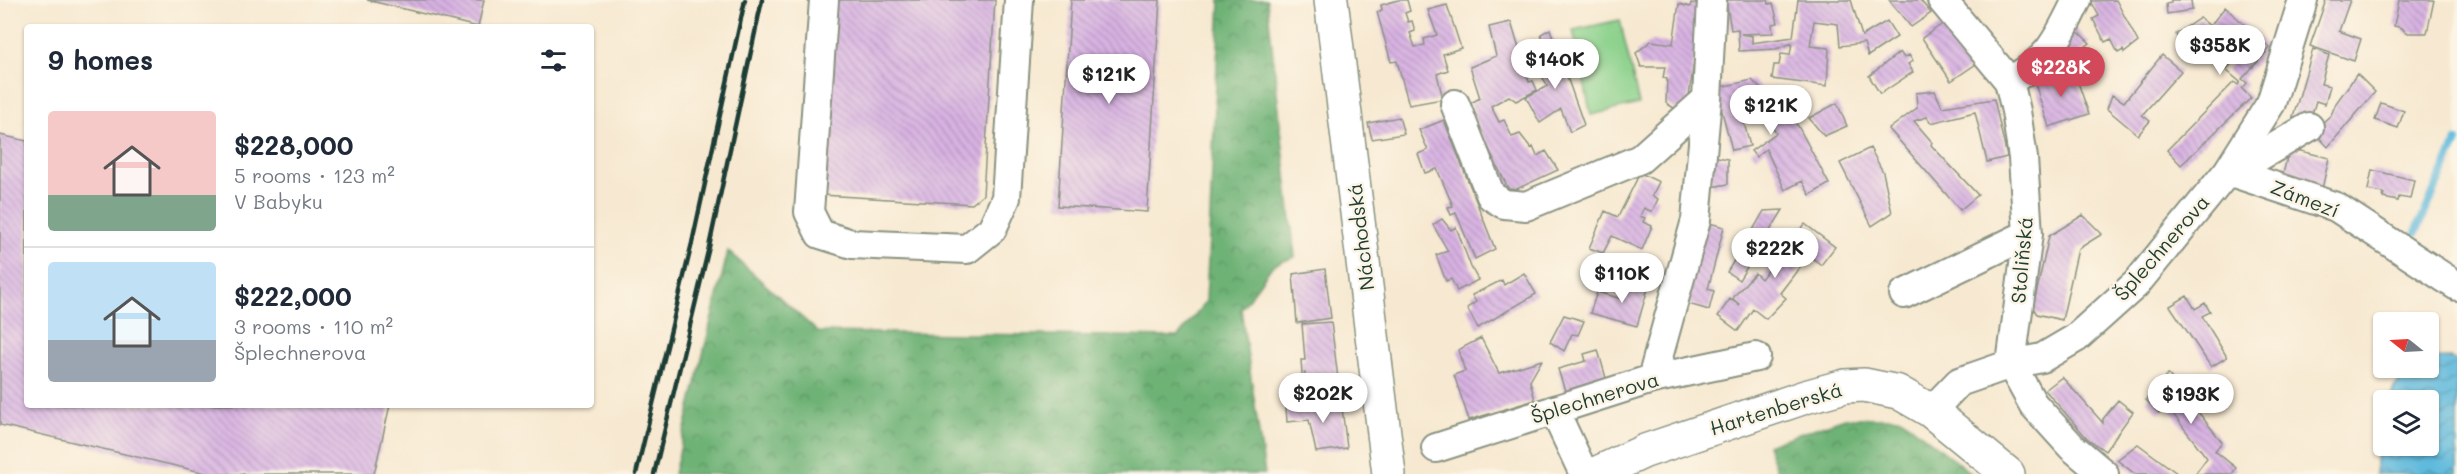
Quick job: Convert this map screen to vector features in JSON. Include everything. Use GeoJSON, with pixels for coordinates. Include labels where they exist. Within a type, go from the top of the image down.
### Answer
{"type":"FeatureCollection","features":[{"type":"Feature","properties":{"kind":"main road","name":"Náchodská"},"geometry":{"type":"LineString","coordinates":[[1331,0],[1389,474]]}},
{"type":"Feature","properties":{"kind":"main road","name":"Hartenberská"},"geometry":{"type":"LineString","coordinates":[[1595,474],[1674,441],[1845,386],[1882,387],[1898,392],[1931,411],[2008,474]]}},
{"type":"Feature","properties":{"kind":"street"},"geometry":{"type":"LineString","coordinates":[[824,0],[808,212],[820,234],[852,244],[967,249],[992,229],[1006,198],[1019,0]]}},
{"type":"Feature","properties":{"kind":"street"},"geometry":{"type":"LineString","coordinates":[[1652,379],[1696,220],[1707,99],[1712,0]]}},
{"type":"Feature","properties":{"kind":"street","name":"Stoliňská"},"geometry":{"type":"LineString","coordinates":[[1942,0],[2008,81],[2023,158],[2028,234],[2011,364]]}},
{"type":"Feature","properties":{"kind":"street"},"geometry":{"type":"LineString","coordinates":[[2008,81],[2032,68],[2056,43],[2077,0]]}},
{"type":"Feature","properties":{"kind":"street","name":"Šplechnerova"},"geometry":{"type":"LineString","coordinates":[[1931,411],[1959,382],[2011,364],[2042,358],[2076,338],[2136,284],[2228,171],[2271,103],[2303,0]]}},
{"type":"Feature","properties":{"kind":"street"},"geometry":{"type":"LineString","coordinates":[[1455,104],[1491,196],[1504,204],[1526,206],[1640,159],[1707,99]]}},
{"type":"Feature","properties":{"kind":"street","name":"Zámezí"},"geometry":{"type":"LineString","coordinates":[[2228,171],[2250,162],[2309,127]]}},
{"type":"Feature","properties":{"kind":"street","name":"Zámezí"},"geometry":{"type":"LineString","coordinates":[[2228,171],[2336,207],[2457,286]]}},
{"type":"Feature","properties":{"kind":"street"},"geometry":{"type":"LineString","coordinates":[[1904,294],[2028,234]]}},
{"type":"Feature","properties":{"kind":"street","name":"Šplechnerova"},"geometry":{"type":"LineString","coordinates":[[1436,448],[1652,379],[1756,357]]}},
{"type":"Feature","properties":{"kind":"street"},"geometry":{"type":"LineString","coordinates":[[2011,364],[2033,404],[2072,447],[2104,474]]}},
{"type":"Feature","properties":{"kind":"street"},"geometry":{"type":"LineString","coordinates":[[1554,410],[1584,474]]}},
{"type":"Feature","properties":{"kind":"green space"},"geometry":{"type":"Polygon","coordinates":[[[1220,0],[1267,0],[1295,257],[1273,265],[1241,309],[1265,474],[674,474],[728,251],[818,332],[1178,337],[1206,301],[1220,0]]]}},
{"type":"Feature","properties":{"kind":"green space"},"geometry":{"type":"Polygon","coordinates":[[[1620,20],[1639,104],[1591,115],[1573,30],[1620,20]]]}},
{"type":"Feature","properties":{"kind":"green space"},"geometry":{"type":"Polygon","coordinates":[[[1845,418],[1901,418],[1972,474],[1778,474],[1767,445],[1845,418]]]}},
{"type":"Feature","properties":{"kind":"water"},"geometry":{"type":"Polygon","coordinates":[[[2450,358],[2457,361],[2457,474],[2375,474],[2376,456],[2439,456],[2439,390],[2393,390],[2402,378],[2439,378],[2439,359],[2450,358]]]}},
{"type":"Feature","properties":{"kind":"building"},"geometry":{"type":"Polygon","coordinates":[[[367,0],[484,0],[479,24],[466,24],[367,0]]]}},
{"type":"Feature","properties":{"kind":"building"},"geometry":{"type":"Polygon","coordinates":[[[834,0],[995,0],[983,195],[972,204],[822,195],[834,0]]]}},
{"type":"Feature","properties":{"kind":"building"},"geometry":{"type":"Polygon","coordinates":[[[1071,0],[1160,0],[1147,212],[1058,206],[1071,0]]]}},
{"type":"Feature","properties":{"kind":"building"},"geometry":{"type":"Polygon","coordinates":[[[1407,0],[1410,11],[1405,13],[1408,22],[1412,21],[1415,31],[1410,33],[1415,47],[1425,45],[1424,39],[1437,35],[1428,10],[1447,5],[1461,48],[1443,54],[1448,70],[1437,74],[1443,99],[1409,105],[1397,61],[1391,62],[1377,12],[1382,10],[1381,5],[1407,0]]]}},
{"type":"Feature","properties":{"kind":"building"},"geometry":{"type":"Polygon","coordinates":[[[1726,0],[1768,0],[1769,4],[1773,3],[1778,23],[1772,24],[1773,33],[1741,34],[1752,36],[1752,43],[1793,37],[1798,0],[1851,0],[1862,36],[1887,21],[1897,37],[1868,56],[1864,43],[1840,46],[1838,24],[1814,21],[1810,46],[1829,48],[1827,86],[1772,79],[1774,65],[1779,65],[1781,54],[1790,55],[1792,43],[1776,49],[1739,51],[1738,29],[1731,30],[1726,0]]]}},
{"type":"Feature","properties":{"kind":"building"},"geometry":{"type":"Polygon","coordinates":[[[1889,0],[1920,0],[1931,13],[1911,27],[1889,0]]]}},
{"type":"Feature","properties":{"kind":"building"},"geometry":{"type":"Polygon","coordinates":[[[2116,0],[2138,42],[2124,53],[2123,50],[2118,53],[2111,39],[2105,42],[2093,19],[2099,16],[2091,1],[2116,0]]]}},
{"type":"Feature","properties":{"kind":"building"},"geometry":{"type":"Polygon","coordinates":[[[2171,0],[2191,0],[2192,10],[2167,14],[2166,4],[2171,3],[2171,0]]]}},
{"type":"Feature","properties":{"kind":"building"},"geometry":{"type":"Polygon","coordinates":[[[2326,0],[2350,0],[2339,31],[2361,39],[2354,61],[2310,46],[2326,0]]]}},
{"type":"Feature","properties":{"kind":"building"},"geometry":{"type":"Polygon","coordinates":[[[2399,0],[2434,0],[2427,33],[2406,33],[2402,28],[2394,26],[2399,0]]]}},
{"type":"Feature","properties":{"kind":"building"},"geometry":{"type":"Polygon","coordinates":[[[1691,3],[1697,4],[1700,19],[1688,103],[1680,112],[1666,103],[1667,79],[1663,78],[1665,67],[1641,67],[1636,53],[1651,41],[1673,44],[1679,4],[1690,7],[1691,3]]]}},
{"type":"Feature","properties":{"kind":"building"},"geometry":{"type":"Polygon","coordinates":[[[2225,7],[2270,48],[2242,79],[2247,83],[2242,89],[2251,98],[2181,165],[2167,150],[2234,82],[2238,85],[2240,82],[2226,70],[2232,63],[2216,49],[2209,57],[2184,33],[2177,37],[2176,34],[2200,18],[2210,26],[2225,7]]]}},
{"type":"Feature","properties":{"kind":"building"},"geometry":{"type":"Polygon","coordinates":[[[1947,21],[1976,64],[1951,81],[1922,38],[1947,21]]]}},
{"type":"Feature","properties":{"kind":"building"},"geometry":{"type":"Polygon","coordinates":[[[1511,22],[1529,82],[1533,81],[1537,90],[1516,101],[1509,96],[1491,106],[1499,122],[1504,120],[1512,137],[1520,134],[1531,148],[1533,147],[1537,156],[1546,151],[1558,170],[1510,192],[1474,119],[1471,103],[1480,98],[1470,67],[1496,56],[1489,27],[1511,22]]]}},
{"type":"Feature","properties":{"kind":"building"},"geometry":{"type":"Polygon","coordinates":[[[2074,28],[2090,43],[2068,61],[2060,51],[2074,28]]]}},
{"type":"Feature","properties":{"kind":"building"},"geometry":{"type":"Polygon","coordinates":[[[1550,29],[1584,125],[1570,132],[1561,109],[1540,123],[1526,97],[1548,86],[1541,75],[1551,70],[1541,34],[1550,29]]]}},
{"type":"Feature","properties":{"kind":"building"},"geometry":{"type":"Polygon","coordinates":[[[2313,49],[2329,55],[2321,84],[2330,86],[2325,104],[2316,101],[2310,121],[2305,124],[2292,121],[2313,49]]]}},
{"type":"Feature","properties":{"kind":"building"},"geometry":{"type":"Polygon","coordinates":[[[1900,52],[1904,58],[1909,55],[1913,61],[1908,64],[1913,72],[1880,94],[1869,76],[1900,52]]]}},
{"type":"Feature","properties":{"kind":"building"},"geometry":{"type":"Polygon","coordinates":[[[2162,55],[2181,71],[2142,115],[2150,121],[2138,135],[2107,109],[2112,95],[2124,102],[2162,55]]]}},
{"type":"Feature","properties":{"kind":"building"},"geometry":{"type":"Polygon","coordinates":[[[2073,68],[2089,114],[2049,127],[2034,81],[2073,68]]]}},
{"type":"Feature","properties":{"kind":"building"},"geometry":{"type":"Polygon","coordinates":[[[2357,74],[2375,92],[2328,147],[2313,131],[2331,115],[2336,103],[2357,74]]]}},
{"type":"Feature","properties":{"kind":"building"},"geometry":{"type":"Polygon","coordinates":[[[1752,80],[1798,126],[1829,184],[1810,195],[1802,181],[1785,190],[1766,149],[1756,157],[1751,151],[1776,133],[1763,110],[1742,115],[1750,146],[1732,150],[1716,88],[1752,80]]]}},
{"type":"Feature","properties":{"kind":"building"},"geometry":{"type":"Polygon","coordinates":[[[1935,91],[1942,107],[1994,99],[2007,157],[1987,162],[1975,112],[1931,123],[1927,117],[1914,121],[1932,142],[1931,145],[1978,195],[1960,210],[1889,129],[1917,108],[1916,93],[1935,91]]]}},
{"type":"Feature","properties":{"kind":"building"},"geometry":{"type":"Polygon","coordinates":[[[1837,103],[1847,126],[1824,136],[1809,118],[1837,103]]]}},
{"type":"Feature","properties":{"kind":"building"},"geometry":{"type":"Polygon","coordinates":[[[2381,103],[2404,111],[2398,128],[2375,120],[2381,103]]]}},
{"type":"Feature","properties":{"kind":"building"},"geometry":{"type":"Polygon","coordinates":[[[1399,117],[1404,134],[1372,139],[1368,123],[1399,117]]]}},
{"type":"Feature","properties":{"kind":"building"},"geometry":{"type":"Polygon","coordinates":[[[1444,120],[1495,249],[1475,259],[1456,213],[1451,215],[1448,207],[1453,206],[1437,169],[1425,173],[1418,154],[1428,150],[1419,130],[1444,120]]]}},
{"type":"Feature","properties":{"kind":"building"},"geometry":{"type":"Polygon","coordinates":[[[0,135],[24,140],[24,408],[389,408],[374,474],[210,474],[0,425],[0,135]]]}},
{"type":"Feature","properties":{"kind":"building"},"geometry":{"type":"Polygon","coordinates":[[[1870,148],[1883,172],[1892,213],[1872,226],[1840,163],[1870,148]]]}},
{"type":"Feature","properties":{"kind":"building"},"geometry":{"type":"Polygon","coordinates":[[[2289,148],[2329,158],[2322,189],[2282,179],[2289,148]]]}},
{"type":"Feature","properties":{"kind":"building"},"geometry":{"type":"Polygon","coordinates":[[[1713,156],[1728,159],[1728,184],[1711,187],[1713,156]]]}},
{"type":"Feature","properties":{"kind":"building"},"geometry":{"type":"Polygon","coordinates":[[[2372,170],[2414,180],[2410,199],[2399,197],[2398,201],[2383,198],[2384,193],[2368,190],[2372,170]]]}},
{"type":"Feature","properties":{"kind":"building"},"geometry":{"type":"Polygon","coordinates":[[[1640,173],[1659,182],[1652,196],[1658,199],[1652,212],[1644,208],[1640,216],[1645,218],[1643,222],[1652,226],[1642,250],[1612,236],[1603,253],[1589,248],[1605,211],[1618,217],[1640,173]]]}},
{"type":"Feature","properties":{"kind":"building"},"geometry":{"type":"Polygon","coordinates":[[[1783,210],[1739,280],[1727,272],[1741,249],[1746,251],[1754,239],[1749,237],[1764,211],[1783,210]]]}},
{"type":"Feature","properties":{"kind":"building"},"geometry":{"type":"Polygon","coordinates":[[[2083,215],[2102,234],[2078,249],[2062,320],[2037,314],[2033,308],[2049,236],[2083,215]]]}},
{"type":"Feature","properties":{"kind":"building"},"geometry":{"type":"Polygon","coordinates":[[[1442,219],[1451,230],[1456,227],[1478,280],[1457,291],[1451,279],[1446,281],[1436,255],[1448,251],[1433,225],[1442,219]]]}},
{"type":"Feature","properties":{"kind":"building"},"geometry":{"type":"Polygon","coordinates":[[[1706,222],[1724,227],[1708,289],[1714,291],[1709,310],[1685,303],[1706,222]]]}},
{"type":"Feature","properties":{"kind":"building"},"geometry":{"type":"Polygon","coordinates":[[[1805,224],[1835,247],[1821,265],[1809,255],[1780,293],[1786,298],[1766,319],[1753,309],[1738,331],[1718,316],[1730,299],[1740,305],[1733,299],[1735,295],[1755,273],[1761,279],[1805,224]]]}},
{"type":"Feature","properties":{"kind":"building"},"geometry":{"type":"Polygon","coordinates":[[[1325,269],[1331,318],[1297,323],[1293,274],[1325,269]]]}},
{"type":"Feature","properties":{"kind":"building"},"geometry":{"type":"Polygon","coordinates":[[[1524,273],[1536,294],[1478,328],[1467,308],[1476,302],[1472,295],[1502,280],[1504,285],[1524,273]]]}},
{"type":"Feature","properties":{"kind":"building"},"geometry":{"type":"Polygon","coordinates":[[[1628,279],[1649,285],[1637,326],[1590,313],[1597,292],[1622,299],[1628,279]]]}},
{"type":"Feature","properties":{"kind":"building"},"geometry":{"type":"Polygon","coordinates":[[[2187,296],[2195,309],[2205,303],[2210,312],[2202,316],[2227,357],[2211,367],[2170,306],[2187,296]]]}},
{"type":"Feature","properties":{"kind":"building"},"geometry":{"type":"Polygon","coordinates":[[[1564,315],[1584,321],[1578,335],[1572,334],[1564,351],[1550,342],[1564,315]]]}},
{"type":"Feature","properties":{"kind":"building"},"geometry":{"type":"Polygon","coordinates":[[[1331,322],[1340,395],[1294,402],[1293,378],[1305,377],[1305,373],[1302,374],[1301,360],[1305,360],[1302,324],[1331,322]]]}},
{"type":"Feature","properties":{"kind":"building"},"geometry":{"type":"Polygon","coordinates":[[[1481,338],[1499,373],[1542,360],[1530,381],[1535,400],[1469,420],[1454,375],[1465,371],[1458,350],[1481,338]]]}},
{"type":"Feature","properties":{"kind":"building"},"geometry":{"type":"Polygon","coordinates":[[[1598,350],[1606,378],[1565,391],[1558,369],[1586,361],[1584,354],[1598,350]]]}},
{"type":"Feature","properties":{"kind":"building"},"geometry":{"type":"Polygon","coordinates":[[[2168,374],[2180,389],[2182,387],[2189,396],[2187,398],[2222,442],[2215,451],[2236,468],[2232,474],[2195,474],[2207,458],[2167,406],[2159,413],[2146,400],[2168,374]]]}},
{"type":"Feature","properties":{"kind":"building"},"geometry":{"type":"Polygon","coordinates":[[[2062,377],[2103,423],[2103,419],[2118,400],[2133,412],[2105,451],[2087,438],[2045,390],[2062,377]]]}},
{"type":"Feature","properties":{"kind":"building"},"geometry":{"type":"Polygon","coordinates":[[[1341,400],[1347,448],[1316,452],[1309,420],[1287,422],[1286,408],[1341,400]]]}},
{"type":"Feature","properties":{"kind":"building"},"geometry":{"type":"Polygon","coordinates":[[[2138,444],[2178,474],[2135,474],[2117,460],[2138,444]]]}},
{"type":"Feature","properties":{"kind":"waterway"},"geometry":{"type":"LineString","coordinates":[[2416,232],[2457,141]]}},
{"type":"Feature","properties":{"kind":"railway"},"geometry":{"type":"LineString","coordinates":[[636,474],[692,243],[745,0]]}},
{"type":"Feature","properties":{"kind":"railway"},"geometry":{"type":"LineString","coordinates":[[654,474],[709,247],[762,0]]}}]}
